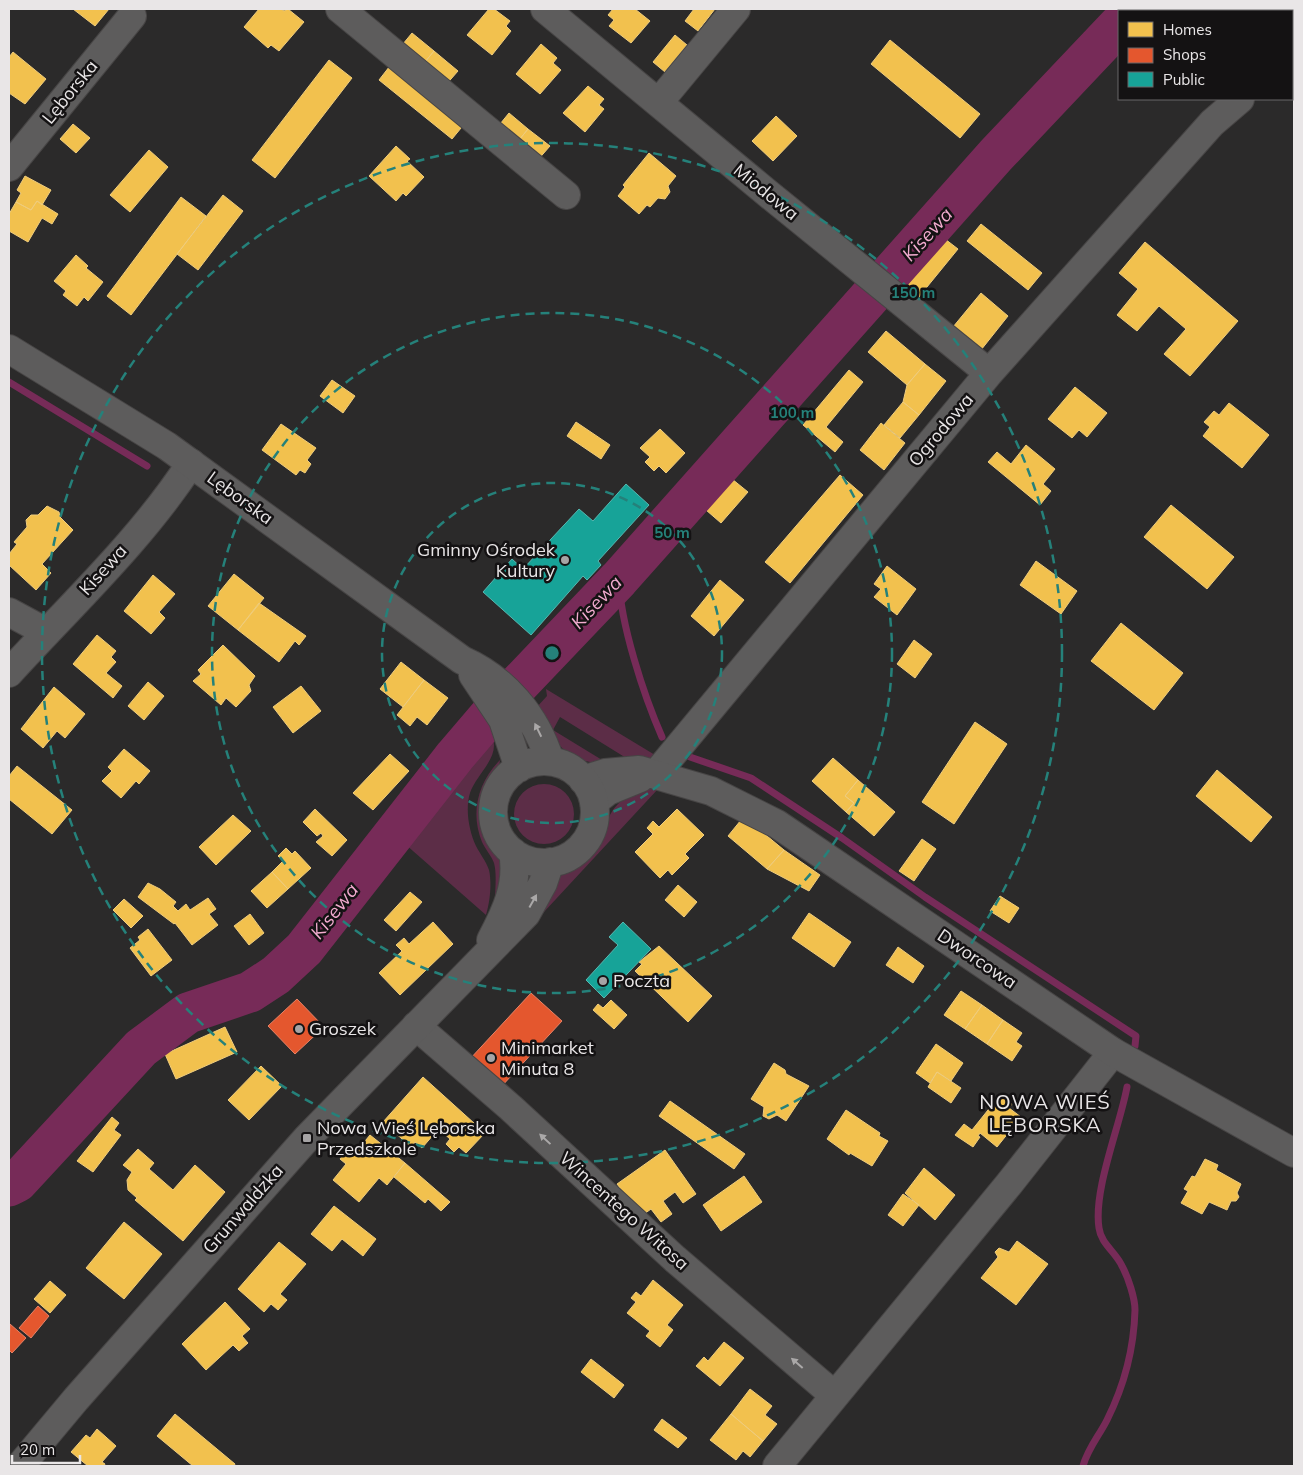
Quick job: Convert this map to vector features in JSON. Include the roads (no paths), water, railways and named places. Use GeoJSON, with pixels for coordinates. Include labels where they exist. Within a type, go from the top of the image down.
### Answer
{"type":"FeatureCollection","features":[{"type":"Feature","properties":{"kind":"street"},"geometry":{"type":"LineString","coordinates":[[340,9],[566,195]]}},
{"type":"Feature","properties":{"kind":"street"},"geometry":{"type":"LineString","coordinates":[[659,102],[736,9]]}},
{"type":"Feature","properties":{"kind":"street","name":"Miodowa"},"geometry":{"type":"LineString","coordinates":[[559,13],[659,102],[988,373]]}},
{"type":"Feature","properties":{"kind":"street","name":"Lęborska"},"geometry":{"type":"LineString","coordinates":[[9,167],[132,16]]}},
{"type":"Feature","properties":{"kind":"street","name":"Ogrodowa"},"geometry":{"type":"LineString","coordinates":[[656,774],[988,373],[1212,123],[1239,100]]}},
{"type":"Feature","properties":{"kind":"street","name":"Lęborska"},"geometry":{"type":"LineString","coordinates":[[9,349],[74,387],[191,463],[462,660],[477,667],[511,711],[519,768]]}},
{"type":"Feature","properties":{"kind":"street","name":"Kisewa"},"geometry":{"type":"LineString","coordinates":[[9,672],[167,498],[191,463]]}},
{"type":"Feature","properties":{"kind":"street"},"geometry":{"type":"LineString","coordinates":[[9,612],[46,632]]}},
{"type":"Feature","properties":{"kind":"street","name":"Lęborska"},"geometry":{"type":"LineString","coordinates":[[511,711],[533,719],[550,761]]}},
{"type":"Feature","properties":{"kind":"street"},"geometry":{"type":"LineString","coordinates":[[550,761],[566,766],[589,791],[595,818],[591,833],[582,846],[570,856],[539,863],[523,858],[513,852],[500,837],[494,822],[494,806],[502,784],[519,768],[534,762],[550,761]]}},
{"type":"Feature","properties":{"kind":"street"},"geometry":{"type":"LineString","coordinates":[[589,791],[656,774]]}},
{"type":"Feature","properties":{"kind":"street","name":"Dworcowa"},"geometry":{"type":"LineString","coordinates":[[656,774],[711,790],[777,824],[1113,1052],[1294,1153]]}},
{"type":"Feature","properties":{"kind":"street","name":"Grunwaldzka"},"geometry":{"type":"LineString","coordinates":[[478,964],[505,911],[515,885],[516,869],[513,852]]}},
{"type":"Feature","properties":{"kind":"street","name":"Grunwaldzka"},"geometry":{"type":"LineString","coordinates":[[20,1466],[76,1399],[303,1142],[526,914],[543,883],[550,862]]}},
{"type":"Feature","properties":{"kind":"street","name":"Wincentego Witosa"},"geometry":{"type":"LineString","coordinates":[[416,1026],[511,1108],[675,1259],[834,1395]]}},
{"type":"Feature","properties":{"kind":"street"},"geometry":{"type":"LineString","coordinates":[[777,1466],[1009,1184],[1113,1052]]}},
{"type":"Feature","properties":{"kind":"waterway","name":"Kisewa"},"geometry":{"type":"LineString","coordinates":[[9,1186],[17,1182],[141,1048],[188,1013],[250,992],[276,975],[304,949],[455,756],[496,708],[619,579],[996,155],[1118,26]]}},
{"type":"Feature","properties":{"kind":"waterway"},"geometry":{"type":"LineString","coordinates":[[9,382],[147,466]]}},
{"type":"Feature","properties":{"kind":"waterway"},"geometry":{"type":"LineString","coordinates":[[619,579],[620,597],[628,638],[648,701],[662,737]]}},
{"type":"Feature","properties":{"kind":"waterway"},"geometry":{"type":"LineString","coordinates":[[690,757],[751,778],[842,838],[925,897],[1136,1036],[1135,1046]]}},
{"type":"Feature","properties":{"kind":"waterway"},"geometry":{"type":"LineString","coordinates":[[1083,1466],[1113,1407],[1123,1380],[1133,1338],[1135,1305],[1127,1276],[1100,1234],[1098,1213],[1103,1177],[1127,1087]]}},
{"type":"Feature","properties":{"kind":"place","name":"Gminny Ośrodek Kultury"},"geometry":{"type":"Point","coordinates":[565,560]}},
{"type":"Feature","properties":{"kind":"place","name":"Poczta"},"geometry":{"type":"Point","coordinates":[603,981]}},
{"type":"Feature","properties":{"kind":"place","name":"Groszek"},"geometry":{"type":"Point","coordinates":[299,1029]}},
{"type":"Feature","properties":{"kind":"place","name":"Minimarket Minuta 8"},"geometry":{"type":"Point","coordinates":[491,1058]}},
{"type":"Feature","properties":{"kind":"place","name":"Nowa Wieś Lęborska Przedszkole"},"geometry":{"type":"Point","coordinates":[307,1138]}},
{"type":"Feature","properties":{"kind":"district","name":"NOWA WIEŚ LĘBORSKA"},"geometry":{"type":"Point","coordinates":[1045,1114]}}]}
